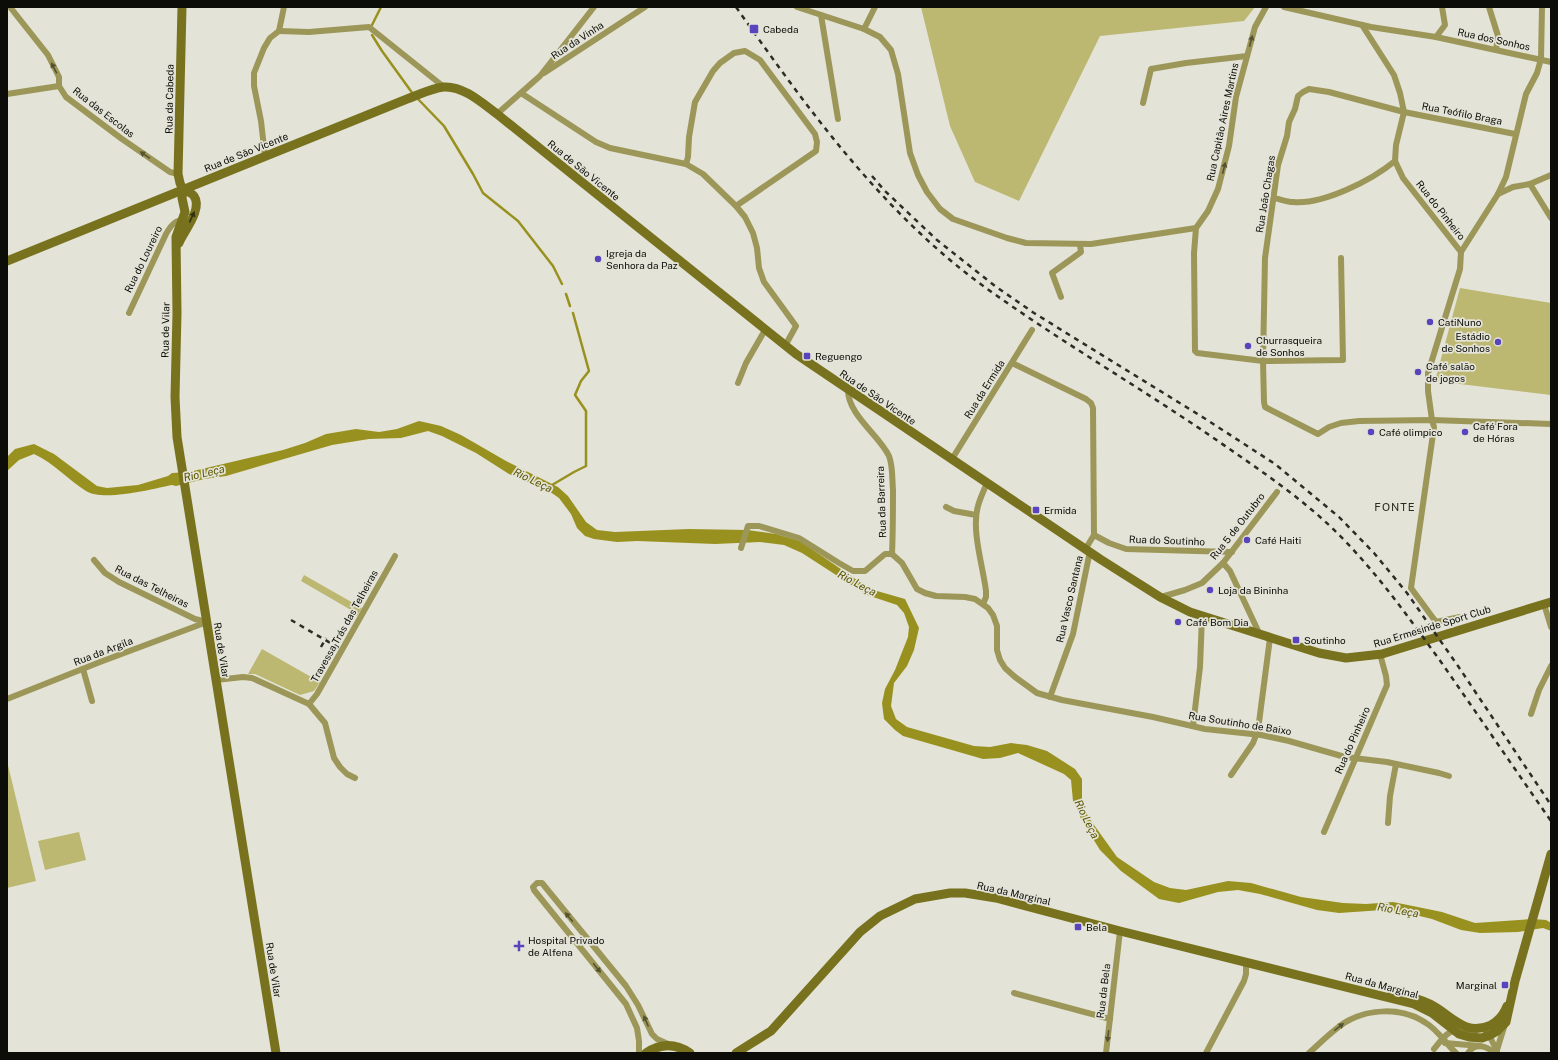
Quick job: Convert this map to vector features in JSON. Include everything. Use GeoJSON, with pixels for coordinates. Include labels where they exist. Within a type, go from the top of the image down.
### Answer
{"type":"FeatureCollection","features":[{"type":"Feature","properties":{"kind":"street","name":"Rua das Escolas"},"geometry":{"type":"LineString","coordinates":[[10,7],[48,55],[59,77],[59,86],[66,97],[98,122],[170,172],[178,174]]}},
{"type":"Feature","properties":{"kind":"street","name":"Rua da Cabeda"},"geometry":{"type":"LineString","coordinates":[[182,7],[178,174],[183,190]]}},
{"type":"Feature","properties":{"kind":"street"},"geometry":{"type":"LineString","coordinates":[[266,156],[254,86],[254,73],[264,48],[270,38],[278,31],[284,7]]}},
{"type":"Feature","properties":{"kind":"street"},"geometry":{"type":"LineString","coordinates":[[497,114],[540,76],[594,7]]}},
{"type":"Feature","properties":{"kind":"street","name":"Rua da Vinha"},"geometry":{"type":"LineString","coordinates":[[540,76],[645,7]]}},
{"type":"Feature","properties":{"kind":"street"},"geometry":{"type":"LineString","coordinates":[[797,7],[864,29],[880,37],[891,50],[898,74],[910,153],[918,175],[927,192],[940,208],[953,219],[1026,243],[1080,244],[1128,239],[1196,228],[1194,253],[1194,351],[1197,354],[1263,360],[1343,360],[1341,258]]}},
{"type":"Feature","properties":{"kind":"street"},"geometry":{"type":"LineString","coordinates":[[864,29],[876,7]]}},
{"type":"Feature","properties":{"kind":"street","name":"Rua Capitão Aires Martins"},"geometry":{"type":"LineString","coordinates":[[1196,228],[1208,211],[1222,175],[1233,122],[1236,97],[1255,27],[1266,7]]}},
{"type":"Feature","properties":{"kind":"street","name":"Rua dos Sonhos"},"geometry":{"type":"LineString","coordinates":[[1284,7],[1362,25],[1436,37],[1541,60],[1537,73],[1526,94],[1515,134],[1506,177],[1498,194],[1461,252]]}},
{"type":"Feature","properties":{"kind":"street"},"geometry":{"type":"LineString","coordinates":[[1436,37],[1445,24],[1442,7]]}},
{"type":"Feature","properties":{"kind":"street"},"geometry":{"type":"LineString","coordinates":[[1489,7],[1498,36],[1496,50]]}},
{"type":"Feature","properties":{"kind":"street"},"geometry":{"type":"LineString","coordinates":[[1542,7],[1541,60],[1551,62]]}},
{"type":"Feature","properties":{"kind":"street"},"geometry":{"type":"LineString","coordinates":[[821,15],[838,119]]}},
{"type":"Feature","properties":{"kind":"street"},"geometry":{"type":"LineString","coordinates":[[1274,198],[1293,202],[1314,200],[1329,196],[1352,187],[1386,168],[1395,161],[1396,144],[1404,112],[1400,93],[1394,75],[1362,25]]}},
{"type":"Feature","properties":{"kind":"street"},"geometry":{"type":"LineString","coordinates":[[278,31],[309,32],[369,27],[444,87]]}},
{"type":"Feature","properties":{"kind":"street"},"geometry":{"type":"LineString","coordinates":[[686,164],[688,157],[691,119],[695,102],[714,71],[720,63],[734,53],[745,51],[760,60],[815,134],[817,147],[816,151],[736,206]]}},
{"type":"Feature","properties":{"kind":"street"},"geometry":{"type":"LineString","coordinates":[[1144,102],[1151,69],[1186,63],[1247,56]]}},
{"type":"Feature","properties":{"kind":"street"},"geometry":{"type":"LineString","coordinates":[[7,94],[59,86]]}},
{"type":"Feature","properties":{"kind":"street","name":"Rua de São Vicente"},"geometry":{"type":"LineString","coordinates":[[7,261],[407,99],[444,87],[456,89],[469,94],[497,114],[785,346],[848,390],[1088,549]]}},
{"type":"Feature","properties":{"kind":"street","name":"Rua João Chagas"},"geometry":{"type":"LineString","coordinates":[[1263,360],[1265,258],[1278,165],[1287,136],[1289,122],[1296,110],[1298,96],[1309,89],[1329,92],[1404,112]]}},
{"type":"Feature","properties":{"kind":"street"},"geometry":{"type":"LineString","coordinates":[[521,93],[596,142],[610,148],[686,164],[703,174],[736,206],[745,217],[753,233],[757,248],[759,268],[764,282],[796,326],[785,346]]}},
{"type":"Feature","properties":{"kind":"street","name":"Rua Teófilo Braga"},"geometry":{"type":"LineString","coordinates":[[1404,112],[1515,134]]}},
{"type":"Feature","properties":{"kind":"street","name":"Rua do Pinheiro"},"geometry":{"type":"LineString","coordinates":[[1395,161],[1403,178],[1461,252],[1460,269],[1428,372],[1428,391],[1434,427],[1411,588],[1436,622],[1460,616]]}},
{"type":"Feature","properties":{"kind":"street"},"geometry":{"type":"LineString","coordinates":[[1498,194],[1513,187],[1530,184],[1551,175]]}},
{"type":"Feature","properties":{"kind":"street"},"geometry":{"type":"LineString","coordinates":[[1530,184],[1551,218]]}},
{"type":"Feature","properties":{"kind":"street","name":"Rua de Vilar"},"geometry":{"type":"LineString","coordinates":[[177,248],[194,216],[196,207],[196,202],[193,195],[183,190],[182,198],[185,212],[176,238],[175,397],[177,437],[276,1053]]}},
{"type":"Feature","properties":{"kind":"street","name":"Rua do Loureiro"},"geometry":{"type":"LineString","coordinates":[[128,313],[170,227],[177,221],[182,220]]}},
{"type":"Feature","properties":{"kind":"street"},"geometry":{"type":"LineString","coordinates":[[1061,297],[1052,273],[1081,252],[1080,244]]}},
{"type":"Feature","properties":{"kind":"street"},"geometry":{"type":"LineString","coordinates":[[738,383],[746,363],[765,330]]}},
{"type":"Feature","properties":{"kind":"street","name":"Rua da Ermida"},"geometry":{"type":"LineString","coordinates":[[952,459],[1032,330]]}},
{"type":"Feature","properties":{"kind":"street"},"geometry":{"type":"LineString","coordinates":[[1263,360],[1265,407],[1318,434],[1329,427],[1341,423],[1358,421],[1432,420],[1551,424]]}},
{"type":"Feature","properties":{"kind":"street"},"geometry":{"type":"LineString","coordinates":[[1012,363],[1077,394],[1091,403],[1093,408],[1094,535],[1088,549],[1160,597]]}},
{"type":"Feature","properties":{"kind":"street","name":"Rua da Barreira"},"geometry":{"type":"LineString","coordinates":[[848,390],[849,399],[852,405],[867,428],[885,450],[890,460],[893,514],[892,554]]}},
{"type":"Feature","properties":{"kind":"street"},"geometry":{"type":"LineString","coordinates":[[741,548],[748,526],[759,526],[799,538],[853,570],[864,571],[885,554],[892,554],[902,563],[917,588],[925,593],[936,596],[975,599],[984,604],[986,591],[978,550],[976,515],[978,505],[987,483]]}},
{"type":"Feature","properties":{"kind":"street","name":"Rua 5 de Outubro"},"geometry":{"type":"LineString","coordinates":[[1160,597],[1185,590],[1202,583],[1223,563],[1277,492]]}},
{"type":"Feature","properties":{"kind":"street"},"geometry":{"type":"LineString","coordinates":[[946,507],[976,515]]}},
{"type":"Feature","properties":{"kind":"street","name":"Rua do Soutinho"},"geometry":{"type":"LineString","coordinates":[[1094,535],[1126,550],[1232,552]]}},
{"type":"Feature","properties":{"kind":"street","name":"Rua Vasco Santana"},"geometry":{"type":"LineString","coordinates":[[1050,697],[1073,634],[1088,549]]}},
{"type":"Feature","properties":{"kind":"street","name":"Travessa Trás das Telheiras"},"geometry":{"type":"LineString","coordinates":[[309,704],[317,694],[395,556]]}},
{"type":"Feature","properties":{"kind":"street","name":"Rua das Telheiras"},"geometry":{"type":"LineString","coordinates":[[94,560],[105,573],[119,582],[195,618],[207,622]]}},
{"type":"Feature","properties":{"kind":"street"},"geometry":{"type":"LineString","coordinates":[[1223,563],[1230,571],[1260,636]]}},
{"type":"Feature","properties":{"kind":"street","name":"Rua Ermesinde Sport Club"},"geometry":{"type":"LineString","coordinates":[[1160,597],[1202,617],[1319,653],[1346,658],[1380,654],[1547,603]]}},
{"type":"Feature","properties":{"kind":"street"},"geometry":{"type":"LineString","coordinates":[[1547,603],[1551,627]]}},
{"type":"Feature","properties":{"kind":"street","name":"Rua Soutinho de Baixo"},"geometry":{"type":"LineString","coordinates":[[984,604],[993,615],[997,626],[997,650],[1000,660],[1005,668],[1037,693],[1101,708],[1193,726],[1257,734],[1355,758],[1396,764],[1449,776]]}},
{"type":"Feature","properties":{"kind":"street"},"geometry":{"type":"LineString","coordinates":[[1193,726],[1200,666],[1202,617]]}},
{"type":"Feature","properties":{"kind":"street","name":"Rua da Argila"},"geometry":{"type":"LineString","coordinates":[[7,699],[207,622]]}},
{"type":"Feature","properties":{"kind":"street"},"geometry":{"type":"LineString","coordinates":[[1231,775],[1253,743],[1257,734],[1270,638]]}},
{"type":"Feature","properties":{"kind":"street","name":"Rua do Pinheiro"},"geometry":{"type":"LineString","coordinates":[[1324,832],[1387,685],[1380,654]]}},
{"type":"Feature","properties":{"kind":"street"},"geometry":{"type":"LineString","coordinates":[[1531,714],[1539,690],[1551,666]]}},
{"type":"Feature","properties":{"kind":"street"},"geometry":{"type":"LineString","coordinates":[[83,669],[92,701]]}},
{"type":"Feature","properties":{"kind":"street"},"geometry":{"type":"LineString","coordinates":[[216,680],[252,678],[309,704],[325,723],[334,758],[347,774],[355,778]]}},
{"type":"Feature","properties":{"kind":"street"},"geometry":{"type":"LineString","coordinates":[[1388,823],[1390,796],[1396,764]]}},
{"type":"Feature","properties":{"kind":"street"},"geometry":{"type":"LineString","coordinates":[[1496,1052],[1506,1022],[1513,990],[1551,854]]}},
{"type":"Feature","properties":{"kind":"street"},"geometry":{"type":"LineString","coordinates":[[639,1053],[637,1028],[626,1004],[534,890],[533,887],[537,883],[542,883],[631,994],[652,1034],[657,1039],[683,1048],[690,1053]]}},
{"type":"Feature","properties":{"kind":"street","name":"Rua da Marginal"},"geometry":{"type":"LineString","coordinates":[[736,1053],[771,1031],[860,932],[880,916],[915,899],[950,893],[965,893],[996,898],[1246,963],[1414,1004],[1432,1013],[1454,1030],[1469,1037],[1482,1038],[1489,1035]]}},
{"type":"Feature","properties":{"kind":"street","name":"Rua da Bela"},"geometry":{"type":"LineString","coordinates":[[1106,1053],[1120,931]]}},
{"type":"Feature","properties":{"kind":"street"},"geometry":{"type":"LineString","coordinates":[[568,932],[577,932],[592,951],[600,955]]}},
{"type":"Feature","properties":{"kind":"street"},"geometry":{"type":"LineString","coordinates":[[1206,1053],[1244,981],[1246,974],[1246,963]]}},
{"type":"Feature","properties":{"kind":"street","name":"Rua da Marginal"},"geometry":{"type":"LineString","coordinates":[[1338,985],[1360,987],[1416,998],[1433,1006],[1460,1025],[1475,1029]]}},
{"type":"Feature","properties":{"kind":"street"},"geometry":{"type":"LineString","coordinates":[[1432,1051],[1454,1030],[1468,1032],[1475,1029],[1484,1028],[1494,1023],[1506,1010],[1513,990]]}},
{"type":"Feature","properties":{"kind":"street"},"geometry":{"type":"LineString","coordinates":[[1014,993],[1110,1019]]}},
{"type":"Feature","properties":{"kind":"street"},"geometry":{"type":"LineString","coordinates":[[1309,1053],[1343,1024],[1364,1014],[1399,1012],[1426,1023],[1456,1053]]}},
{"type":"Feature","properties":{"kind":"street"},"geometry":{"type":"LineString","coordinates":[[1441,1020],[1446,1030],[1444,1041]]}},
{"type":"Feature","properties":{"kind":"street"},"geometry":{"type":"LineString","coordinates":[[1489,1035],[1498,1031],[1506,1022]]}},
{"type":"Feature","properties":{"kind":"street"},"geometry":{"type":"LineString","coordinates":[[1475,1029],[1481,1030],[1489,1035],[1496,1052]]}},
{"type":"Feature","properties":{"kind":"street"},"geometry":{"type":"LineString","coordinates":[[1432,1051],[1438,1040],[1435,1031]]}},
{"type":"Feature","properties":{"kind":"street"},"geometry":{"type":"LineString","coordinates":[[1444,1041],[1480,1046],[1496,1052]]}},
{"type":"Feature","properties":{"kind":"street"},"geometry":{"type":"LineString","coordinates":[[646,1053],[663,1045],[674,1045]]}},
{"type":"Feature","properties":{"kind":"street"},"geometry":{"type":"LineString","coordinates":[[1468,1053],[1472,1048],[1480,1046]]}},
{"type":"Feature","properties":{"kind":"shaded area"},"geometry":{"type":"Polygon","coordinates":[[[921,7],[1255,7],[1244,21],[1100,36],[1019,201],[975,182],[950,126],[921,7]]]}},
{"type":"Feature","properties":{"kind":"shaded area","name":"Estádio de Sonhos"},"geometry":{"type":"Polygon","coordinates":[[[1460,288],[1551,303],[1551,395],[1435,381],[1460,288]]]}},
{"type":"Feature","properties":{"kind":"shaded area"},"geometry":{"type":"Polygon","coordinates":[[[304,575],[362,608],[357,616],[353,616],[351,610],[301,581],[304,575]]]}},
{"type":"Feature","properties":{"kind":"shaded area"},"geometry":{"type":"Polygon","coordinates":[[[262,649],[320,682],[314,691],[300,695],[255,674],[248,674],[262,649]]]}},
{"type":"Feature","properties":{"kind":"shaded area"},"geometry":{"type":"Polygon","coordinates":[[[7,761],[36,881],[7,888],[7,761]]]}},
{"type":"Feature","properties":{"kind":"shaded area"},"geometry":{"type":"Polygon","coordinates":[[[79,832],[86,860],[45,870],[38,841],[79,832]]]}},
{"type":"Feature","properties":{"kind":"water","name":"Rio Leça"},"geometry":{"type":"Polygon","coordinates":[[[419,421],[441,426],[461,435],[506,461],[558,487],[568,496],[586,522],[597,530],[615,532],[689,529],[747,530],[776,534],[800,541],[870,589],[905,599],[919,628],[914,650],[907,666],[894,683],[891,706],[896,719],[907,727],[974,746],[990,747],[1011,743],[1027,745],[1047,751],[1075,769],[1082,779],[1082,804],[1089,818],[1117,857],[1154,882],[1170,888],[1186,890],[1228,881],[1251,883],[1301,897],[1343,903],[1366,904],[1393,902],[1442,912],[1475,923],[1533,919],[1546,920],[1551,923],[1551,931],[1543,928],[1518,932],[1480,933],[1461,930],[1432,919],[1407,913],[1383,910],[1339,913],[1317,910],[1260,894],[1238,890],[1218,892],[1179,903],[1159,899],[1121,871],[1100,850],[1082,821],[1073,801],[1071,780],[1064,774],[1018,753],[1000,758],[983,759],[903,736],[884,719],[882,703],[885,689],[895,670],[908,637],[909,627],[904,613],[897,605],[867,595],[802,553],[784,545],[760,542],[715,544],[637,541],[617,542],[594,539],[585,536],[577,528],[571,514],[559,498],[546,489],[509,474],[476,453],[442,436],[428,431],[401,438],[369,439],[332,445],[226,476],[128,494],[104,495],[86,491],[48,462],[34,454],[19,460],[7,471],[7,457],[15,449],[34,444],[54,454],[97,486],[107,488],[138,485],[168,476],[172,473],[189,472],[283,450],[326,434],[356,429],[379,432],[397,429],[419,421]]]}},
{"type":"Feature","properties":{"kind":"waterway"},"geometry":{"type":"LineString","coordinates":[[372,25],[381,7]]}},
{"type":"Feature","properties":{"kind":"waterway"},"geometry":{"type":"LineString","coordinates":[[372,35],[413,94]]}},
{"type":"Feature","properties":{"kind":"waterway"},"geometry":{"type":"LineString","coordinates":[[416,97],[444,126],[483,193],[518,221],[553,266],[562,284]]}},
{"type":"Feature","properties":{"kind":"waterway"},"geometry":{"type":"LineString","coordinates":[[566,294],[570,306]]}},
{"type":"Feature","properties":{"kind":"waterway","name":"Rio Leça"},"geometry":{"type":"LineString","coordinates":[[552,485],[586,466],[586,411],[575,395],[581,381],[589,371],[573,313]]}},
{"type":"Feature","properties":{"kind":"railway"},"geometry":{"type":"LineString","coordinates":[[736,7],[792,85],[852,161],[884,197],[918,231],[954,263],[1022,313],[1199,428],[1254,466],[1306,505],[1330,526],[1361,558],[1389,592],[1441,662],[1551,821]]}},
{"type":"Feature","properties":{"kind":"railway"},"geometry":{"type":"LineString","coordinates":[[872,176],[885,191],[937,240],[995,286],[1034,313],[1204,418],[1275,464],[1339,517],[1374,553],[1407,593],[1551,805]]}},
{"type":"Feature","properties":{"kind":"railway"},"geometry":{"type":"LineString","coordinates":[[291,620],[339,648]]}},
{"type":"Feature","properties":{"kind":"railway"},"geometry":{"type":"LineString","coordinates":[[321,647],[326,638]]}},
{"type":"Feature","properties":{"kind":"place","name":"Cabeda"},"geometry":{"type":"Point","coordinates":[754,29]}},
{"type":"Feature","properties":{"kind":"place","name":"Igreja da Senhora da Paz"},"geometry":{"type":"Point","coordinates":[598,259]}},
{"type":"Feature","properties":{"kind":"place","name":"CatiNuno"},"geometry":{"type":"Point","coordinates":[1430,322]}},
{"type":"Feature","properties":{"kind":"place","name":"Estádio de Sonhos"},"geometry":{"type":"Point","coordinates":[1498,342]}},
{"type":"Feature","properties":{"kind":"place","name":"Churrasqueira de Sonhos"},"geometry":{"type":"Point","coordinates":[1248,346]}},
{"type":"Feature","properties":{"kind":"place","name":"Reguengo"},"geometry":{"type":"Point","coordinates":[807,356]}},
{"type":"Feature","properties":{"kind":"place","name":"Café salão de jogos"},"geometry":{"type":"Point","coordinates":[1418,372]}},
{"type":"Feature","properties":{"kind":"place","name":"Café olimpico"},"geometry":{"type":"Point","coordinates":[1371,432]}},
{"type":"Feature","properties":{"kind":"place","name":"Café Fora de Hóras"},"geometry":{"type":"Point","coordinates":[1465,432]}},
{"type":"Feature","properties":{"kind":"place","name":"Ermida"},"geometry":{"type":"Point","coordinates":[1036,510]}},
{"type":"Feature","properties":{"kind":"place","name":"Café Haiti"},"geometry":{"type":"Point","coordinates":[1247,540]}},
{"type":"Feature","properties":{"kind":"place","name":"Loja da Bininha"},"geometry":{"type":"Point","coordinates":[1210,590]}},
{"type":"Feature","properties":{"kind":"place","name":"Café Bom Dia"},"geometry":{"type":"Point","coordinates":[1178,622]}},
{"type":"Feature","properties":{"kind":"place","name":"Soutinho"},"geometry":{"type":"Point","coordinates":[1296,640]}},
{"type":"Feature","properties":{"kind":"place","name":"Bela"},"geometry":{"type":"Point","coordinates":[1078,927]}},
{"type":"Feature","properties":{"kind":"place","name":"Hospital Privado de Alfena"},"geometry":{"type":"Point","coordinates":[519,946]}},
{"type":"Feature","properties":{"kind":"place","name":"Marginal"},"geometry":{"type":"Point","coordinates":[1505,985]}},
{"type":"Feature","properties":{"kind":"district","name":"FONTE"},"geometry":{"type":"Point","coordinates":[1395,507]}}]}
